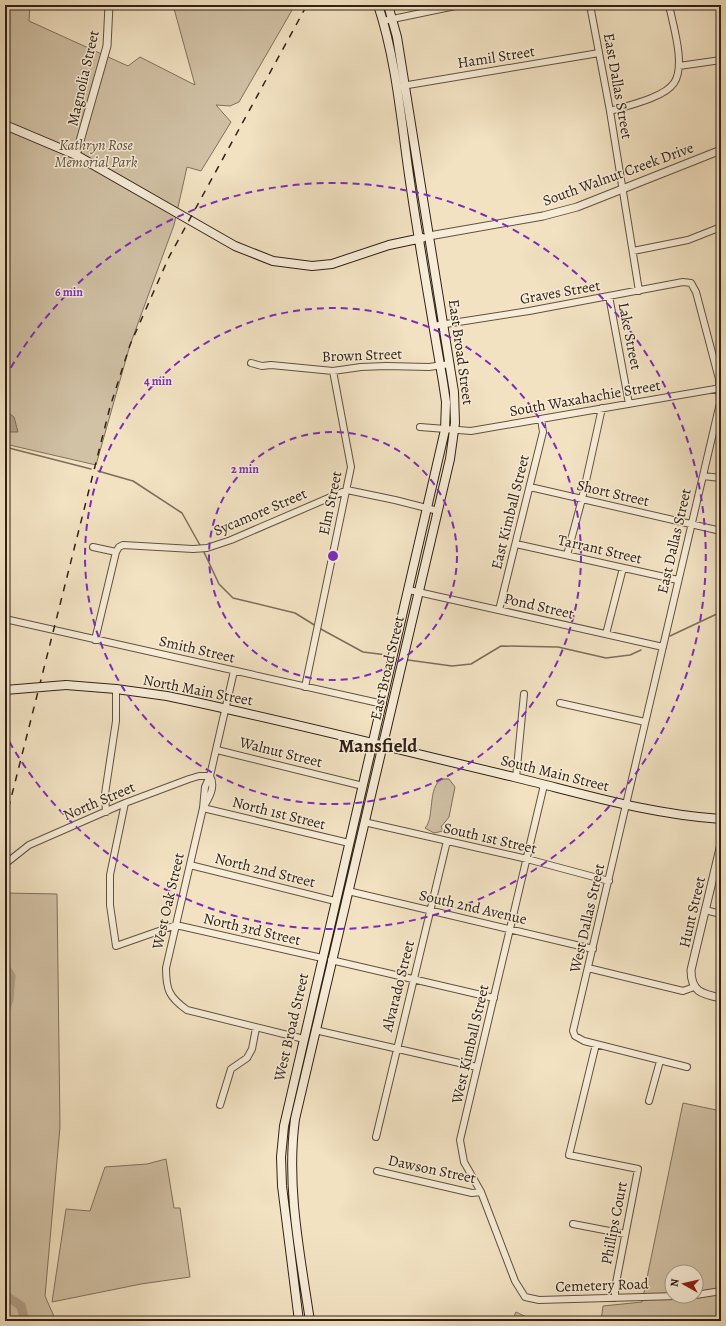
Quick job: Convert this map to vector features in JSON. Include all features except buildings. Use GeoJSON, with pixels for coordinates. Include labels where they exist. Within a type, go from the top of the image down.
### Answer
{"type":"FeatureCollection","features":[{"type":"Feature","properties":{"kind":"main road","name":"East Broad Street"},"geometry":{"type":"LineString","coordinates":[[373,744],[445,430],[445,398],[440,366],[418,238],[396,87],[383,21],[378,5]]}},
{"type":"Feature","properties":{"kind":"main road","name":"East Broad Street"},"geometry":{"type":"LineString","coordinates":[[383,747],[450,459],[454,431],[455,400],[405,86],[393,19],[388,5]]}},
{"type":"Feature","properties":{"kind":"main road"},"geometry":{"type":"LineString","coordinates":[[5,125],[54,144],[76,155],[235,246],[273,262],[312,266],[332,264],[388,245],[429,236]]}},
{"type":"Feature","properties":{"kind":"main road"},"geometry":{"type":"LineString","coordinates":[[406,153],[415,152]]}},
{"type":"Feature","properties":{"kind":"main road"},"geometry":{"type":"LineString","coordinates":[[398,640],[407,642]]}},
{"type":"Feature","properties":{"kind":"main road"},"geometry":{"type":"LineString","coordinates":[[389,676],[398,678]]}},
{"type":"Feature","properties":{"kind":"main road","name":"North Main Street"},"geometry":{"type":"LineString","coordinates":[[5,690],[66,686],[116,689],[159,695],[226,709],[383,747]]}},
{"type":"Feature","properties":{"kind":"main road","name":"West Broad Street"},"geometry":{"type":"LineString","coordinates":[[310,1321],[301,1262],[291,1168],[296,1111],[322,958],[373,744]]}},
{"type":"Feature","properties":{"kind":"main road","name":"South Main Street"},"geometry":{"type":"LineString","coordinates":[[383,747],[516,778],[626,806],[667,814],[721,819]]}},
{"type":"Feature","properties":{"kind":"main road","name":"West Broad Street"},"geometry":{"type":"LineString","coordinates":[[299,1321],[282,1193],[281,1168],[284,1126],[308,1040],[315,1030],[383,747]]}},
{"type":"Feature","properties":{"kind":"main road"},"geometry":{"type":"LineString","coordinates":[[355,820],[364,822]]}},
{"type":"Feature","properties":{"kind":"main road"},"geometry":{"type":"LineString","coordinates":[[322,958],[331,960]]}},
{"type":"Feature","properties":{"kind":"main road"},"geometry":{"type":"LineString","coordinates":[[281,1168],[291,1168]]}},
{"type":"Feature","properties":{"kind":"main road"},"geometry":{"type":"LineString","coordinates":[[292,1264],[301,1262]]}},
{"type":"Feature","properties":{"kind":"street","name":"Magnolia Street"},"geometry":{"type":"LineString","coordinates":[[76,155],[107,46],[108,5]]}},
{"type":"Feature","properties":{"kind":"street"},"geometry":{"type":"LineString","coordinates":[[383,21],[460,5]]}},
{"type":"Feature","properties":{"kind":"street","name":"East Dallas Street"},"geometry":{"type":"LineString","coordinates":[[590,5],[610,111],[633,251],[638,291]]}},
{"type":"Feature","properties":{"kind":"street"},"geometry":{"type":"LineString","coordinates":[[610,111],[643,101],[671,87],[675,83],[679,66],[679,53],[670,5]]}},
{"type":"Feature","properties":{"kind":"street","name":"Hamil Street"},"geometry":{"type":"LineString","coordinates":[[396,87],[599,53]]}},
{"type":"Feature","properties":{"kind":"street"},"geometry":{"type":"LineString","coordinates":[[679,66],[721,60]]}},
{"type":"Feature","properties":{"kind":"street","name":"South Walnut Creek Drive"},"geometry":{"type":"LineString","coordinates":[[429,236],[543,216],[577,207],[721,150]]}},
{"type":"Feature","properties":{"kind":"street"},"geometry":{"type":"LineString","coordinates":[[633,251],[688,240],[721,227]]}},
{"type":"Feature","properties":{"kind":"street","name":"Graves Street"},"geometry":{"type":"LineString","coordinates":[[433,326],[683,282],[691,283]]}},
{"type":"Feature","properties":{"kind":"street","name":"East Dallas Street"},"geometry":{"type":"LineString","coordinates":[[626,806],[718,410],[721,388],[708,332],[694,286],[691,283]]}},
{"type":"Feature","properties":{"kind":"street","name":"Lake Street"},"geometry":{"type":"LineString","coordinates":[[609,296],[629,404]]}},
{"type":"Feature","properties":{"kind":"street","name":"Brown Street"},"geometry":{"type":"LineString","coordinates":[[251,364],[333,371],[380,366],[429,367],[450,364]]}},
{"type":"Feature","properties":{"kind":"street","name":"Elm Street"},"geometry":{"type":"LineString","coordinates":[[305,687],[347,490],[351,462],[333,371]]}},
{"type":"Feature","properties":{"kind":"street","name":"South Waxahachie Street"},"geometry":{"type":"LineString","coordinates":[[420,427],[454,431],[471,431],[721,388]]}},
{"type":"Feature","properties":{"kind":"street"},"geometry":{"type":"LineString","coordinates":[[567,554],[582,499],[602,408]]}},
{"type":"Feature","properties":{"kind":"street","name":"East Kimball Street"},"geometry":{"type":"LineString","coordinates":[[499,610],[543,432],[541,419]]}},
{"type":"Feature","properties":{"kind":"street"},"geometry":{"type":"LineString","coordinates":[[702,476],[721,478]]}},
{"type":"Feature","properties":{"kind":"street","name":"Short Street"},"geometry":{"type":"LineString","coordinates":[[530,487],[721,531]]}},
{"type":"Feature","properties":{"kind":"street"},"geometry":{"type":"LineString","coordinates":[[347,490],[438,511]]}},
{"type":"Feature","properties":{"kind":"street","name":"Sycamore Street"},"geometry":{"type":"LineString","coordinates":[[116,552],[119,547],[127,545],[200,548],[216,546],[347,490]]}},
{"type":"Feature","properties":{"kind":"street","name":"Tarrant Street"},"geometry":{"type":"LineString","coordinates":[[516,544],[567,554],[678,580]]}},
{"type":"Feature","properties":{"kind":"street"},"geometry":{"type":"LineString","coordinates":[[93,547],[116,552],[95,640]]}},
{"type":"Feature","properties":{"kind":"street"},"geometry":{"type":"LineString","coordinates":[[606,634],[623,568]]}},
{"type":"Feature","properties":{"kind":"street","name":"Pond Street"},"geometry":{"type":"LineString","coordinates":[[409,590],[663,647]]}},
{"type":"Feature","properties":{"kind":"street","name":"Smith Street"},"geometry":{"type":"LineString","coordinates":[[5,619],[383,704]]}},
{"type":"Feature","properties":{"kind":"street","name":"West Oak Street"},"geometry":{"type":"LineString","coordinates":[[234,671],[217,750],[210,776],[205,787],[203,808],[166,968],[166,979],[174,1000],[187,1010],[256,1028]]}},
{"type":"Feature","properties":{"kind":"street"},"geometry":{"type":"LineString","coordinates":[[106,812],[105,794],[116,722],[116,689]]}},
{"type":"Feature","properties":{"kind":"street"},"geometry":{"type":"LineString","coordinates":[[516,778],[524,694]]}},
{"type":"Feature","properties":{"kind":"street"},"geometry":{"type":"LineString","coordinates":[[560,704],[645,722]]}},
{"type":"Feature","properties":{"kind":"street","name":"Walnut Street"},"geometry":{"type":"LineString","coordinates":[[217,750],[363,786]]}},
{"type":"Feature","properties":{"kind":"street","name":"North Street"},"geometry":{"type":"LineString","coordinates":[[5,864],[29,845],[125,803],[189,779],[199,776],[210,776]]}},
{"type":"Feature","properties":{"kind":"street","name":"West Kimball Street"},"geometry":{"type":"LineString","coordinates":[[527,1298],[521,1292],[515,1281],[481,1192],[464,1162],[460,1140],[544,785]]}},
{"type":"Feature","properties":{"kind":"street"},"geometry":{"type":"LineString","coordinates":[[125,803],[110,874],[110,906],[116,946],[176,925]]}},
{"type":"Feature","properties":{"kind":"street","name":"West Dallas Street"},"geometry":{"type":"LineString","coordinates":[[596,1044],[575,1036],[573,1031],[574,1023],[593,949],[626,806]]}},
{"type":"Feature","properties":{"kind":"street","name":"North 1st Street"},"geometry":{"type":"LineString","coordinates":[[203,808],[349,843]]}},
{"type":"Feature","properties":{"kind":"street","name":"South 1st Street"},"geometry":{"type":"LineString","coordinates":[[364,822],[527,859],[609,881]]}},
{"type":"Feature","properties":{"kind":"street","name":"Alvarado Street"},"geometry":{"type":"LineString","coordinates":[[376,1137],[447,841]]}},
{"type":"Feature","properties":{"kind":"street","name":"Hunt Street"},"geometry":{"type":"LineString","coordinates":[[694,987],[691,979],[691,970],[721,844]]}},
{"type":"Feature","properties":{"kind":"street","name":"North 2nd Street"},"geometry":{"type":"LineString","coordinates":[[190,864],[335,901]]}},
{"type":"Feature","properties":{"kind":"street","name":"South 2nd Avenue"},"geometry":{"type":"LineString","coordinates":[[348,891],[593,949]]}},
{"type":"Feature","properties":{"kind":"street"},"geometry":{"type":"LineString","coordinates":[[705,910],[721,914]]}},
{"type":"Feature","properties":{"kind":"street","name":"North 3rd Street"},"geometry":{"type":"LineString","coordinates":[[176,925],[322,958]]}},
{"type":"Feature","properties":{"kind":"street"},"geometry":{"type":"LineString","coordinates":[[331,960],[494,998]]}},
{"type":"Feature","properties":{"kind":"street"},"geometry":{"type":"LineString","coordinates":[[588,968],[683,991],[694,987],[706,994],[721,998]]}},
{"type":"Feature","properties":{"kind":"street"},"geometry":{"type":"LineString","coordinates":[[220,1105],[231,1069],[247,1058],[252,1049],[256,1028],[308,1040]]}},
{"type":"Feature","properties":{"kind":"street"},"geometry":{"type":"LineString","coordinates":[[315,1030],[478,1067]]}},
{"type":"Feature","properties":{"kind":"street"},"geometry":{"type":"LineString","coordinates":[[596,1044],[687,1067]]}},
{"type":"Feature","properties":{"kind":"street","name":"Phillips Court"},"geometry":{"type":"LineString","coordinates":[[596,1044],[569,1155],[638,1170],[615,1288],[615,1298]]}},
{"type":"Feature","properties":{"kind":"street"},"geometry":{"type":"LineString","coordinates":[[649,1101],[660,1061]]}},
{"type":"Feature","properties":{"kind":"street","name":"Dawson Street"},"geometry":{"type":"LineString","coordinates":[[377,1170],[472,1193],[481,1192]]}},
{"type":"Feature","properties":{"kind":"street"},"geometry":{"type":"LineString","coordinates":[[573,1224],[625,1234]]}},
{"type":"Feature","properties":{"kind":"street"},"geometry":{"type":"LineString","coordinates":[[704,1294],[721,1291]]}},
{"type":"Feature","properties":{"kind":"street","name":"Cemetery Road"},"geometry":{"type":"LineString","coordinates":[[527,1298],[539,1300],[664,1296]]}},
{"type":"Feature","properties":{"kind":"green space","name":"Kathryn Rose Memorial Park"},"geometry":{"type":"Polygon","coordinates":[[[5,5],[30,5],[29,21],[128,66],[140,57],[195,85],[173,5],[295,5],[239,102],[230,106],[216,105],[231,122],[201,171],[187,167],[174,225],[130,345],[96,465],[5,444],[5,5]]]}},
{"type":"Feature","properties":{"kind":"green space"},"geometry":{"type":"Polygon","coordinates":[[[442,779],[449,779],[455,787],[449,817],[441,827],[443,831],[434,833],[425,828],[430,817],[434,789],[437,783],[442,779]]]}},
{"type":"Feature","properties":{"kind":"green space"},"geometry":{"type":"Polygon","coordinates":[[[5,893],[57,894],[60,1127],[45,1296],[56,1321],[5,1321],[5,893]]]}},
{"type":"Feature","properties":{"kind":"green space"},"geometry":{"type":"Polygon","coordinates":[[[683,1103],[721,1111],[721,1321],[601,1321],[603,1306],[642,1302],[683,1103]]]}},
{"type":"Feature","properties":{"kind":"green space"},"geometry":{"type":"Polygon","coordinates":[[[166,1159],[174,1208],[180,1208],[190,1277],[141,1284],[52,1302],[66,1209],[90,1211],[105,1167],[147,1164],[166,1159]]]}},
{"type":"Feature","properties":{"kind":"green space"},"geometry":{"type":"Polygon","coordinates":[[[516,1312],[535,1321],[512,1321],[516,1312]]]}},
{"type":"Feature","properties":{"kind":"shaded area"},"geometry":{"type":"Polygon","coordinates":[[[5,410],[14,417],[18,432],[5,432],[5,410]]]}},
{"type":"Feature","properties":{"kind":"waterway"},"geometry":{"type":"LineString","coordinates":[[5,447],[91,469]]}},
{"type":"Feature","properties":{"kind":"waterway"},"geometry":{"type":"LineString","coordinates":[[98,471],[133,481],[182,513],[201,547]]}},
{"type":"Feature","properties":{"kind":"waterway"},"geometry":{"type":"LineString","coordinates":[[203,550],[219,584],[233,598],[295,613],[316,626]]}},
{"type":"Feature","properties":{"kind":"waterway"},"geometry":{"type":"LineString","coordinates":[[670,636],[721,612]]}},
{"type":"Feature","properties":{"kind":"waterway"},"geometry":{"type":"LineString","coordinates":[[319,628],[363,652],[387,655]]}},
{"type":"Feature","properties":{"kind":"waterway"},"geometry":{"type":"LineString","coordinates":[[408,660],[452,666],[471,664],[501,646],[558,647],[606,658],[630,655],[641,650]]}},
{"type":"Feature","properties":{"kind":"waterway"},"geometry":{"type":"LineString","coordinates":[[5,967],[11,976],[9,999],[5,1012]]}},
{"type":"Feature","properties":{"kind":"waterway"},"geometry":{"type":"LineString","coordinates":[[5,1295],[21,1306],[25,1321]]}},
{"type":"Feature","properties":{"kind":"railway"},"geometry":{"type":"LineString","coordinates":[[5,822],[110,407],[130,345],[169,257],[307,5]]}},
{"type":"Feature","properties":{"kind":"district","name":"Mansfield"},"geometry":{"type":"Point","coordinates":[378,746]}}]}
